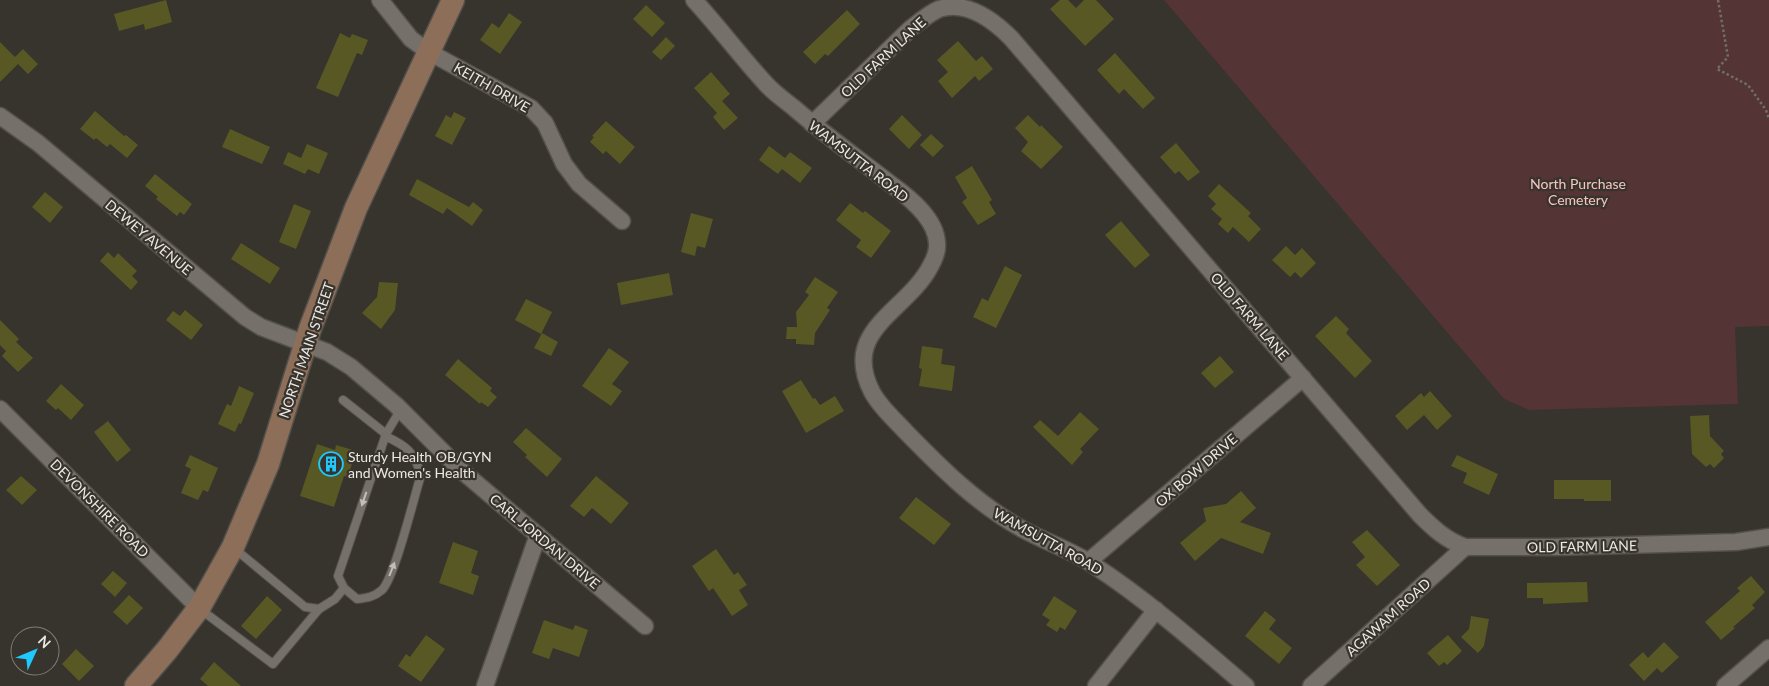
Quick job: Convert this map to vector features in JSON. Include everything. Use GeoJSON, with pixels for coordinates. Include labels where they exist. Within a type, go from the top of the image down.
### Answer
{"type":"FeatureCollection","features":[{"type":"Feature","properties":{"kind":"main road","name":"NORTH MAIN STREET"},"geometry":{"type":"LineString","coordinates":[[136,686],[199,608],[233,547],[268,464],[306,344],[356,208],[453,0]]}},
{"type":"Feature","properties":{"kind":"street","name":"KEITH DRIVE"},"geometry":{"type":"LineString","coordinates":[[380,0],[411,39],[429,52],[531,108],[545,123],[564,164],[579,184],[622,221]]}},
{"type":"Feature","properties":{"kind":"street","name":"WAMSUTTA ROAD"},"geometry":{"type":"LineString","coordinates":[[694,0],[768,86],[812,124],[910,199],[933,227],[937,243],[935,257],[926,273],[874,330],[865,345],[863,359],[865,376],[873,394],[891,416],[954,480],[993,511],[1023,530],[1089,562],[1128,588],[1246,686]]}},
{"type":"Feature","properties":{"kind":"street","name":"OLD FARM LANE"},"geometry":{"type":"LineString","coordinates":[[812,124],[925,17],[940,8],[953,5],[970,7],[995,22],[1011,38],[1420,515],[1436,531],[1451,542],[1465,547],[1556,547],[1736,542],[1769,537]]}},
{"type":"Feature","properties":{"kind":"street","name":"DEWEY AVENUE"},"geometry":{"type":"LineString","coordinates":[[0,116],[48,152],[228,304],[261,327],[306,344]]}},
{"type":"Feature","properties":{"kind":"street","name":"CARL JORDAN DRIVE"},"geometry":{"type":"LineString","coordinates":[[306,344],[327,352],[351,367],[401,409],[462,471],[645,626]]}},
{"type":"Feature","properties":{"kind":"street","name":"OX BOW DRIVE"},"geometry":{"type":"LineString","coordinates":[[1089,562],[1302,378]]}},
{"type":"Feature","properties":{"kind":"street","name":"DEVONSHIRE ROAD"},"geometry":{"type":"LineString","coordinates":[[0,409],[199,608]]}},
{"type":"Feature","properties":{"kind":"street"},"geometry":{"type":"LineString","coordinates":[[485,686],[538,535]]}},
{"type":"Feature","properties":{"kind":"street","name":"AGAWAM ROAD"},"geometry":{"type":"LineString","coordinates":[[1311,686],[1465,547]]}},
{"type":"Feature","properties":{"kind":"street"},"geometry":{"type":"LineString","coordinates":[[1096,686],[1156,610]]}},
{"type":"Feature","properties":{"kind":"street"},"geometry":{"type":"LineString","coordinates":[[1725,686],[1769,648]]}},
{"type":"Feature","properties":{"kind":"lane"},"geometry":{"type":"LineString","coordinates":[[343,400],[386,435],[404,445],[417,464],[420,475],[393,567],[383,589],[370,598],[357,599],[344,588],[338,576],[386,435],[401,409]]}},
{"type":"Feature","properties":{"kind":"lane"},"geometry":{"type":"LineString","coordinates":[[233,547],[306,607],[319,609]]}},
{"type":"Feature","properties":{"kind":"lane"},"geometry":{"type":"LineString","coordinates":[[199,608],[273,664],[319,609],[335,599],[344,588]]}},
{"type":"Feature","properties":{"kind":"path"},"geometry":{"type":"LineString","coordinates":[[1718,0],[1728,57],[1717,70],[1748,85],[1766,110],[1769,119]]}},
{"type":"Feature","properties":{"kind":"green space","name":"North Purchase Cemetery"},"geometry":{"type":"Polygon","coordinates":[[[1164,0],[1769,0],[1769,326],[1735,327],[1738,404],[1529,410],[1504,399],[1164,0]]]}},
{"type":"Feature","properties":{"kind":"building"},"geometry":{"type":"Polygon","coordinates":[[[166,0],[172,22],[145,30],[144,24],[119,31],[114,14],[166,0]]]}},
{"type":"Feature","properties":{"kind":"building"},"geometry":{"type":"Polygon","coordinates":[[[1060,0],[1068,0],[1076,8],[1084,0],[1096,0],[1114,19],[1085,46],[1050,9],[1060,0]]]}},
{"type":"Feature","properties":{"kind":"building"},"geometry":{"type":"Polygon","coordinates":[[[646,5],[665,23],[652,37],[633,19],[646,5]]]}},
{"type":"Feature","properties":{"kind":"building"},"geometry":{"type":"Polygon","coordinates":[[[847,10],[860,24],[828,56],[825,54],[815,64],[803,52],[847,10]]]}},
{"type":"Feature","properties":{"kind":"building"},"geometry":{"type":"Polygon","coordinates":[[[509,13],[522,22],[500,54],[480,40],[492,23],[499,28],[509,13]]]}},
{"type":"Feature","properties":{"kind":"building"},"geometry":{"type":"Polygon","coordinates":[[[340,33],[350,38],[352,34],[368,40],[362,55],[357,53],[338,97],[316,88],[340,33]]]}},
{"type":"Feature","properties":{"kind":"building"},"geometry":{"type":"Polygon","coordinates":[[[666,37],[675,46],[661,60],[652,52],[666,37]]]}},
{"type":"Feature","properties":{"kind":"building"},"geometry":{"type":"Polygon","coordinates":[[[958,41],[976,61],[982,56],[993,69],[979,81],[975,76],[952,98],[938,81],[948,72],[937,60],[958,41]]]}},
{"type":"Feature","properties":{"kind":"building"},"geometry":{"type":"Polygon","coordinates":[[[0,42],[15,57],[23,49],[38,64],[28,74],[18,64],[0,82],[0,42]]]}},
{"type":"Feature","properties":{"kind":"building"},"geometry":{"type":"Polygon","coordinates":[[[1115,53],[1155,98],[1143,109],[1124,89],[1119,94],[1097,70],[1115,53]]]}},
{"type":"Feature","properties":{"kind":"building"},"geometry":{"type":"Polygon","coordinates":[[[711,72],[730,94],[722,101],[738,118],[724,130],[713,117],[717,113],[694,88],[711,72]]]}},
{"type":"Feature","properties":{"kind":"building"},"geometry":{"type":"Polygon","coordinates":[[[95,111],[124,136],[126,135],[138,145],[127,158],[110,144],[107,147],[80,129],[95,111]]]}},
{"type":"Feature","properties":{"kind":"building"},"geometry":{"type":"Polygon","coordinates":[[[454,112],[466,118],[452,145],[435,136],[446,115],[451,118],[454,112]]]}},
{"type":"Feature","properties":{"kind":"building"},"geometry":{"type":"Polygon","coordinates":[[[902,115],[922,135],[909,149],[889,129],[902,115]]]}},
{"type":"Feature","properties":{"kind":"building"},"geometry":{"type":"Polygon","coordinates":[[[1028,115],[1063,147],[1041,169],[1021,151],[1028,142],[1015,128],[1028,115]]]}},
{"type":"Feature","properties":{"kind":"building"},"geometry":{"type":"Polygon","coordinates":[[[606,121],[635,147],[620,164],[606,151],[603,154],[590,142],[594,137],[592,136],[606,121]]]}},
{"type":"Feature","properties":{"kind":"building"},"geometry":{"type":"Polygon","coordinates":[[[230,129],[270,147],[262,164],[222,147],[230,129]]]}},
{"type":"Feature","properties":{"kind":"building"},"geometry":{"type":"Polygon","coordinates":[[[931,134],[944,146],[933,157],[920,145],[931,134]]]}},
{"type":"Feature","properties":{"kind":"building"},"geometry":{"type":"Polygon","coordinates":[[[1176,143],[1200,172],[1188,181],[1179,171],[1175,174],[1160,157],[1176,143]]]}},
{"type":"Feature","properties":{"kind":"building"},"geometry":{"type":"Polygon","coordinates":[[[307,144],[328,153],[319,174],[308,169],[305,174],[283,164],[288,152],[301,158],[307,144]]]}},
{"type":"Feature","properties":{"kind":"building"},"geometry":{"type":"Polygon","coordinates":[[[769,146],[785,158],[790,152],[812,168],[800,183],[782,169],[778,174],[759,160],[769,146]]]}},
{"type":"Feature","properties":{"kind":"building"},"geometry":{"type":"Polygon","coordinates":[[[972,166],[992,200],[989,202],[996,214],[978,225],[962,202],[967,198],[955,177],[972,166]]]}},
{"type":"Feature","properties":{"kind":"building"},"geometry":{"type":"Polygon","coordinates":[[[155,174],[192,204],[184,215],[180,212],[177,216],[156,199],[158,197],[145,186],[155,174]]]}},
{"type":"Feature","properties":{"kind":"building"},"geometry":{"type":"Polygon","coordinates":[[[417,179],[469,207],[473,202],[483,210],[472,226],[447,208],[443,214],[409,195],[417,179]]]}},
{"type":"Feature","properties":{"kind":"building"},"geometry":{"type":"Polygon","coordinates":[[[1219,184],[1251,213],[1248,216],[1261,229],[1249,242],[1233,227],[1228,233],[1218,224],[1222,219],[1211,209],[1216,204],[1208,196],[1219,184]]]}},
{"type":"Feature","properties":{"kind":"building"},"geometry":{"type":"Polygon","coordinates":[[[45,192],[63,207],[50,223],[32,207],[45,192]]]}},
{"type":"Feature","properties":{"kind":"building"},"geometry":{"type":"Polygon","coordinates":[[[850,203],[863,213],[865,211],[891,231],[871,258],[856,247],[861,240],[836,220],[850,203]]]}},
{"type":"Feature","properties":{"kind":"building"},"geometry":{"type":"Polygon","coordinates":[[[294,204],[311,211],[296,249],[279,242],[294,204]]]}},
{"type":"Feature","properties":{"kind":"building"},"geometry":{"type":"Polygon","coordinates":[[[691,213],[713,219],[705,248],[697,246],[695,256],[681,252],[691,213]]]}},
{"type":"Feature","properties":{"kind":"building"},"geometry":{"type":"Polygon","coordinates":[[[1121,221],[1150,255],[1135,268],[1105,235],[1121,221]]]}},
{"type":"Feature","properties":{"kind":"building"},"geometry":{"type":"Polygon","coordinates":[[[241,243],[280,268],[270,284],[231,259],[241,243]]]}},
{"type":"Feature","properties":{"kind":"building"},"geometry":{"type":"Polygon","coordinates":[[[1286,246],[1295,255],[1302,248],[1316,263],[1301,278],[1295,272],[1290,277],[1272,260],[1286,246]]]}},
{"type":"Feature","properties":{"kind":"building"},"geometry":{"type":"Polygon","coordinates":[[[108,252],[114,258],[118,253],[137,271],[132,276],[138,282],[131,290],[100,261],[108,252]]]}},
{"type":"Feature","properties":{"kind":"building"},"geometry":{"type":"Polygon","coordinates":[[[1005,266],[1022,275],[996,328],[973,317],[982,298],[988,301],[1005,266]]]}},
{"type":"Feature","properties":{"kind":"building"},"geometry":{"type":"Polygon","coordinates":[[[669,273],[673,295],[621,305],[617,283],[669,273]]]}},
{"type":"Feature","properties":{"kind":"building"},"geometry":{"type":"Polygon","coordinates":[[[815,277],[838,292],[827,308],[830,310],[815,333],[814,345],[796,344],[796,339],[786,339],[787,327],[797,327],[796,312],[809,295],[805,292],[815,277]]]}},
{"type":"Feature","properties":{"kind":"building"},"geometry":{"type":"Polygon","coordinates":[[[379,282],[398,283],[395,310],[381,329],[362,313],[377,297],[379,282]]]}},
{"type":"Feature","properties":{"kind":"building"},"geometry":{"type":"Polygon","coordinates":[[[526,299],[552,312],[541,334],[515,320],[526,299]]]}},
{"type":"Feature","properties":{"kind":"building"},"geometry":{"type":"Polygon","coordinates":[[[185,310],[203,325],[191,340],[166,320],[173,311],[180,316],[185,310]]]}},
{"type":"Feature","properties":{"kind":"building"},"geometry":{"type":"Polygon","coordinates":[[[1336,316],[1349,329],[1346,333],[1372,361],[1355,378],[1315,336],[1336,316]]]}},
{"type":"Feature","properties":{"kind":"building"},"geometry":{"type":"Polygon","coordinates":[[[0,320],[19,339],[16,342],[33,358],[18,372],[2,356],[6,351],[0,345],[0,320]]]}},
{"type":"Feature","properties":{"kind":"building"},"geometry":{"type":"Polygon","coordinates":[[[542,333],[558,342],[551,356],[534,348],[542,333]]]}},
{"type":"Feature","properties":{"kind":"building"},"geometry":{"type":"Polygon","coordinates":[[[922,346],[943,349],[941,364],[955,366],[952,391],[919,386],[922,369],[919,368],[922,346]]]}},
{"type":"Feature","properties":{"kind":"building"},"geometry":{"type":"Polygon","coordinates":[[[609,348],[629,362],[612,384],[622,391],[611,406],[582,386],[609,348]]]}},
{"type":"Feature","properties":{"kind":"building"},"geometry":{"type":"Polygon","coordinates":[[[1220,356],[1234,372],[1215,388],[1201,373],[1220,356]]]}},
{"type":"Feature","properties":{"kind":"building"},"geometry":{"type":"Polygon","coordinates":[[[458,359],[492,388],[490,391],[497,397],[488,407],[481,402],[480,404],[445,375],[458,359]]]}},
{"type":"Feature","properties":{"kind":"building"},"geometry":{"type":"Polygon","coordinates":[[[801,380],[813,399],[815,398],[820,405],[835,396],[844,411],[806,433],[782,391],[801,380]]]}},
{"type":"Feature","properties":{"kind":"building"},"geometry":{"type":"Polygon","coordinates":[[[61,384],[84,405],[71,420],[58,408],[56,410],[46,401],[61,384]]]}},
{"type":"Feature","properties":{"kind":"building"},"geometry":{"type":"Polygon","coordinates":[[[239,386],[254,393],[241,424],[239,423],[235,432],[218,424],[227,404],[231,406],[239,386]]]}},
{"type":"Feature","properties":{"kind":"building"},"geometry":{"type":"Polygon","coordinates":[[[1430,391],[1452,416],[1437,430],[1424,415],[1407,430],[1395,416],[1421,393],[1424,397],[1430,391]]]}},
{"type":"Feature","properties":{"kind":"building"},"geometry":{"type":"Polygon","coordinates":[[[1080,412],[1099,429],[1080,449],[1083,452],[1072,465],[1033,427],[1040,420],[1058,436],[1080,412]]]}},
{"type":"Feature","properties":{"kind":"building"},"geometry":{"type":"Polygon","coordinates":[[[1709,415],[1710,436],[1724,451],[1721,454],[1724,458],[1714,468],[1710,464],[1706,467],[1692,454],[1690,416],[1709,415]]]}},
{"type":"Feature","properties":{"kind":"building"},"geometry":{"type":"Polygon","coordinates":[[[108,421],[131,450],[117,462],[94,432],[108,421]]]}},
{"type":"Feature","properties":{"kind":"building"},"geometry":{"type":"Polygon","coordinates":[[[526,428],[562,459],[547,477],[525,457],[527,455],[513,442],[526,428]]]}},
{"type":"Feature","properties":{"kind":"building","name":"Sturdy Health OB/GYN and Women's Health"},"geometry":{"type":"Polygon","coordinates":[[[317,444],[335,450],[336,445],[356,451],[348,477],[344,476],[334,507],[300,496],[317,444]]]}},
{"type":"Feature","properties":{"kind":"building"},"geometry":{"type":"Polygon","coordinates":[[[190,455],[218,468],[208,492],[203,490],[198,500],[181,493],[191,469],[185,466],[190,455]]]}},
{"type":"Feature","properties":{"kind":"building"},"geometry":{"type":"Polygon","coordinates":[[[1457,455],[1498,474],[1489,495],[1463,483],[1467,473],[1451,466],[1457,455]]]}},
{"type":"Feature","properties":{"kind":"building"},"geometry":{"type":"Polygon","coordinates":[[[21,476],[37,490],[22,505],[6,490],[21,476]]]}},
{"type":"Feature","properties":{"kind":"building"},"geometry":{"type":"Polygon","coordinates":[[[596,476],[629,503],[611,524],[592,508],[584,517],[570,506],[596,476]]]}},
{"type":"Feature","properties":{"kind":"building"},"geometry":{"type":"Polygon","coordinates":[[[1554,480],[1611,480],[1611,501],[1554,499],[1554,480]]]}},
{"type":"Feature","properties":{"kind":"building"},"geometry":{"type":"Polygon","coordinates":[[[1241,491],[1256,508],[1240,522],[1271,533],[1263,554],[1221,538],[1195,561],[1180,543],[1206,521],[1203,508],[1226,504],[1241,491]]]}},
{"type":"Feature","properties":{"kind":"building"},"geometry":{"type":"Polygon","coordinates":[[[916,497],[951,524],[934,545],[899,518],[916,497]]]}},
{"type":"Feature","properties":{"kind":"building"},"geometry":{"type":"Polygon","coordinates":[[[1367,530],[1400,565],[1377,586],[1356,565],[1365,557],[1352,542],[1367,530]]]}},
{"type":"Feature","properties":{"kind":"building"},"geometry":{"type":"Polygon","coordinates":[[[453,542],[478,551],[471,573],[479,576],[473,595],[439,583],[453,542]]]}},
{"type":"Feature","properties":{"kind":"building"},"geometry":{"type":"Polygon","coordinates":[[[716,549],[734,575],[738,572],[747,585],[739,590],[748,605],[732,616],[713,588],[709,591],[692,566],[716,549]]]}},
{"type":"Feature","properties":{"kind":"building"},"geometry":{"type":"Polygon","coordinates":[[[113,571],[127,583],[115,597],[101,584],[113,571]]]}},
{"type":"Feature","properties":{"kind":"building"},"geometry":{"type":"Polygon","coordinates":[[[1751,576],[1765,592],[1752,605],[1755,608],[1721,640],[1705,622],[1740,591],[1737,588],[1751,576]]]}},
{"type":"Feature","properties":{"kind":"building"},"geometry":{"type":"Polygon","coordinates":[[[1587,582],[1588,602],[1543,604],[1543,598],[1527,598],[1527,583],[1587,582]]]}},
{"type":"Feature","properties":{"kind":"building"},"geometry":{"type":"Polygon","coordinates":[[[129,595],[143,608],[127,625],[113,612],[129,595]]]}},
{"type":"Feature","properties":{"kind":"building"},"geometry":{"type":"Polygon","coordinates":[[[267,596],[282,610],[256,639],[241,626],[267,596]]]}},
{"type":"Feature","properties":{"kind":"building"},"geometry":{"type":"Polygon","coordinates":[[[1054,596],[1077,611],[1065,630],[1060,627],[1057,632],[1046,625],[1050,620],[1042,615],[1054,596]]]}},
{"type":"Feature","properties":{"kind":"building"},"geometry":{"type":"Polygon","coordinates":[[[1265,611],[1276,620],[1269,629],[1292,648],[1279,664],[1245,636],[1265,611]]]}},
{"type":"Feature","properties":{"kind":"building"},"geometry":{"type":"Polygon","coordinates":[[[1471,616],[1489,619],[1484,646],[1478,653],[1461,637],[1469,629],[1471,616]]]}},
{"type":"Feature","properties":{"kind":"building"},"geometry":{"type":"Polygon","coordinates":[[[544,620],[573,630],[575,625],[588,630],[579,657],[553,648],[549,659],[532,653],[544,620]]]}},
{"type":"Feature","properties":{"kind":"building"},"geometry":{"type":"Polygon","coordinates":[[[426,635],[445,649],[421,682],[398,666],[406,654],[410,657],[426,635]]]}},
{"type":"Feature","properties":{"kind":"building"},"geometry":{"type":"Polygon","coordinates":[[[1448,635],[1462,651],[1447,665],[1444,662],[1439,666],[1427,653],[1448,635]]]}},
{"type":"Feature","properties":{"kind":"building"},"geometry":{"type":"Polygon","coordinates":[[[1664,642],[1679,657],[1662,673],[1657,668],[1644,681],[1629,665],[1643,652],[1648,658],[1664,642]]]}},
{"type":"Feature","properties":{"kind":"building"},"geometry":{"type":"Polygon","coordinates":[[[76,649],[94,666],[79,681],[62,664],[76,649]]]}},
{"type":"Feature","properties":{"kind":"building"},"geometry":{"type":"Polygon","coordinates":[[[214,662],[241,686],[208,686],[200,679],[214,662]]]}},
{"type":"Feature","properties":{"kind":"place","name":"Sturdy Health OB/GYN and Women's Health"},"geometry":{"type":"Point","coordinates":[331,464]}}]}
